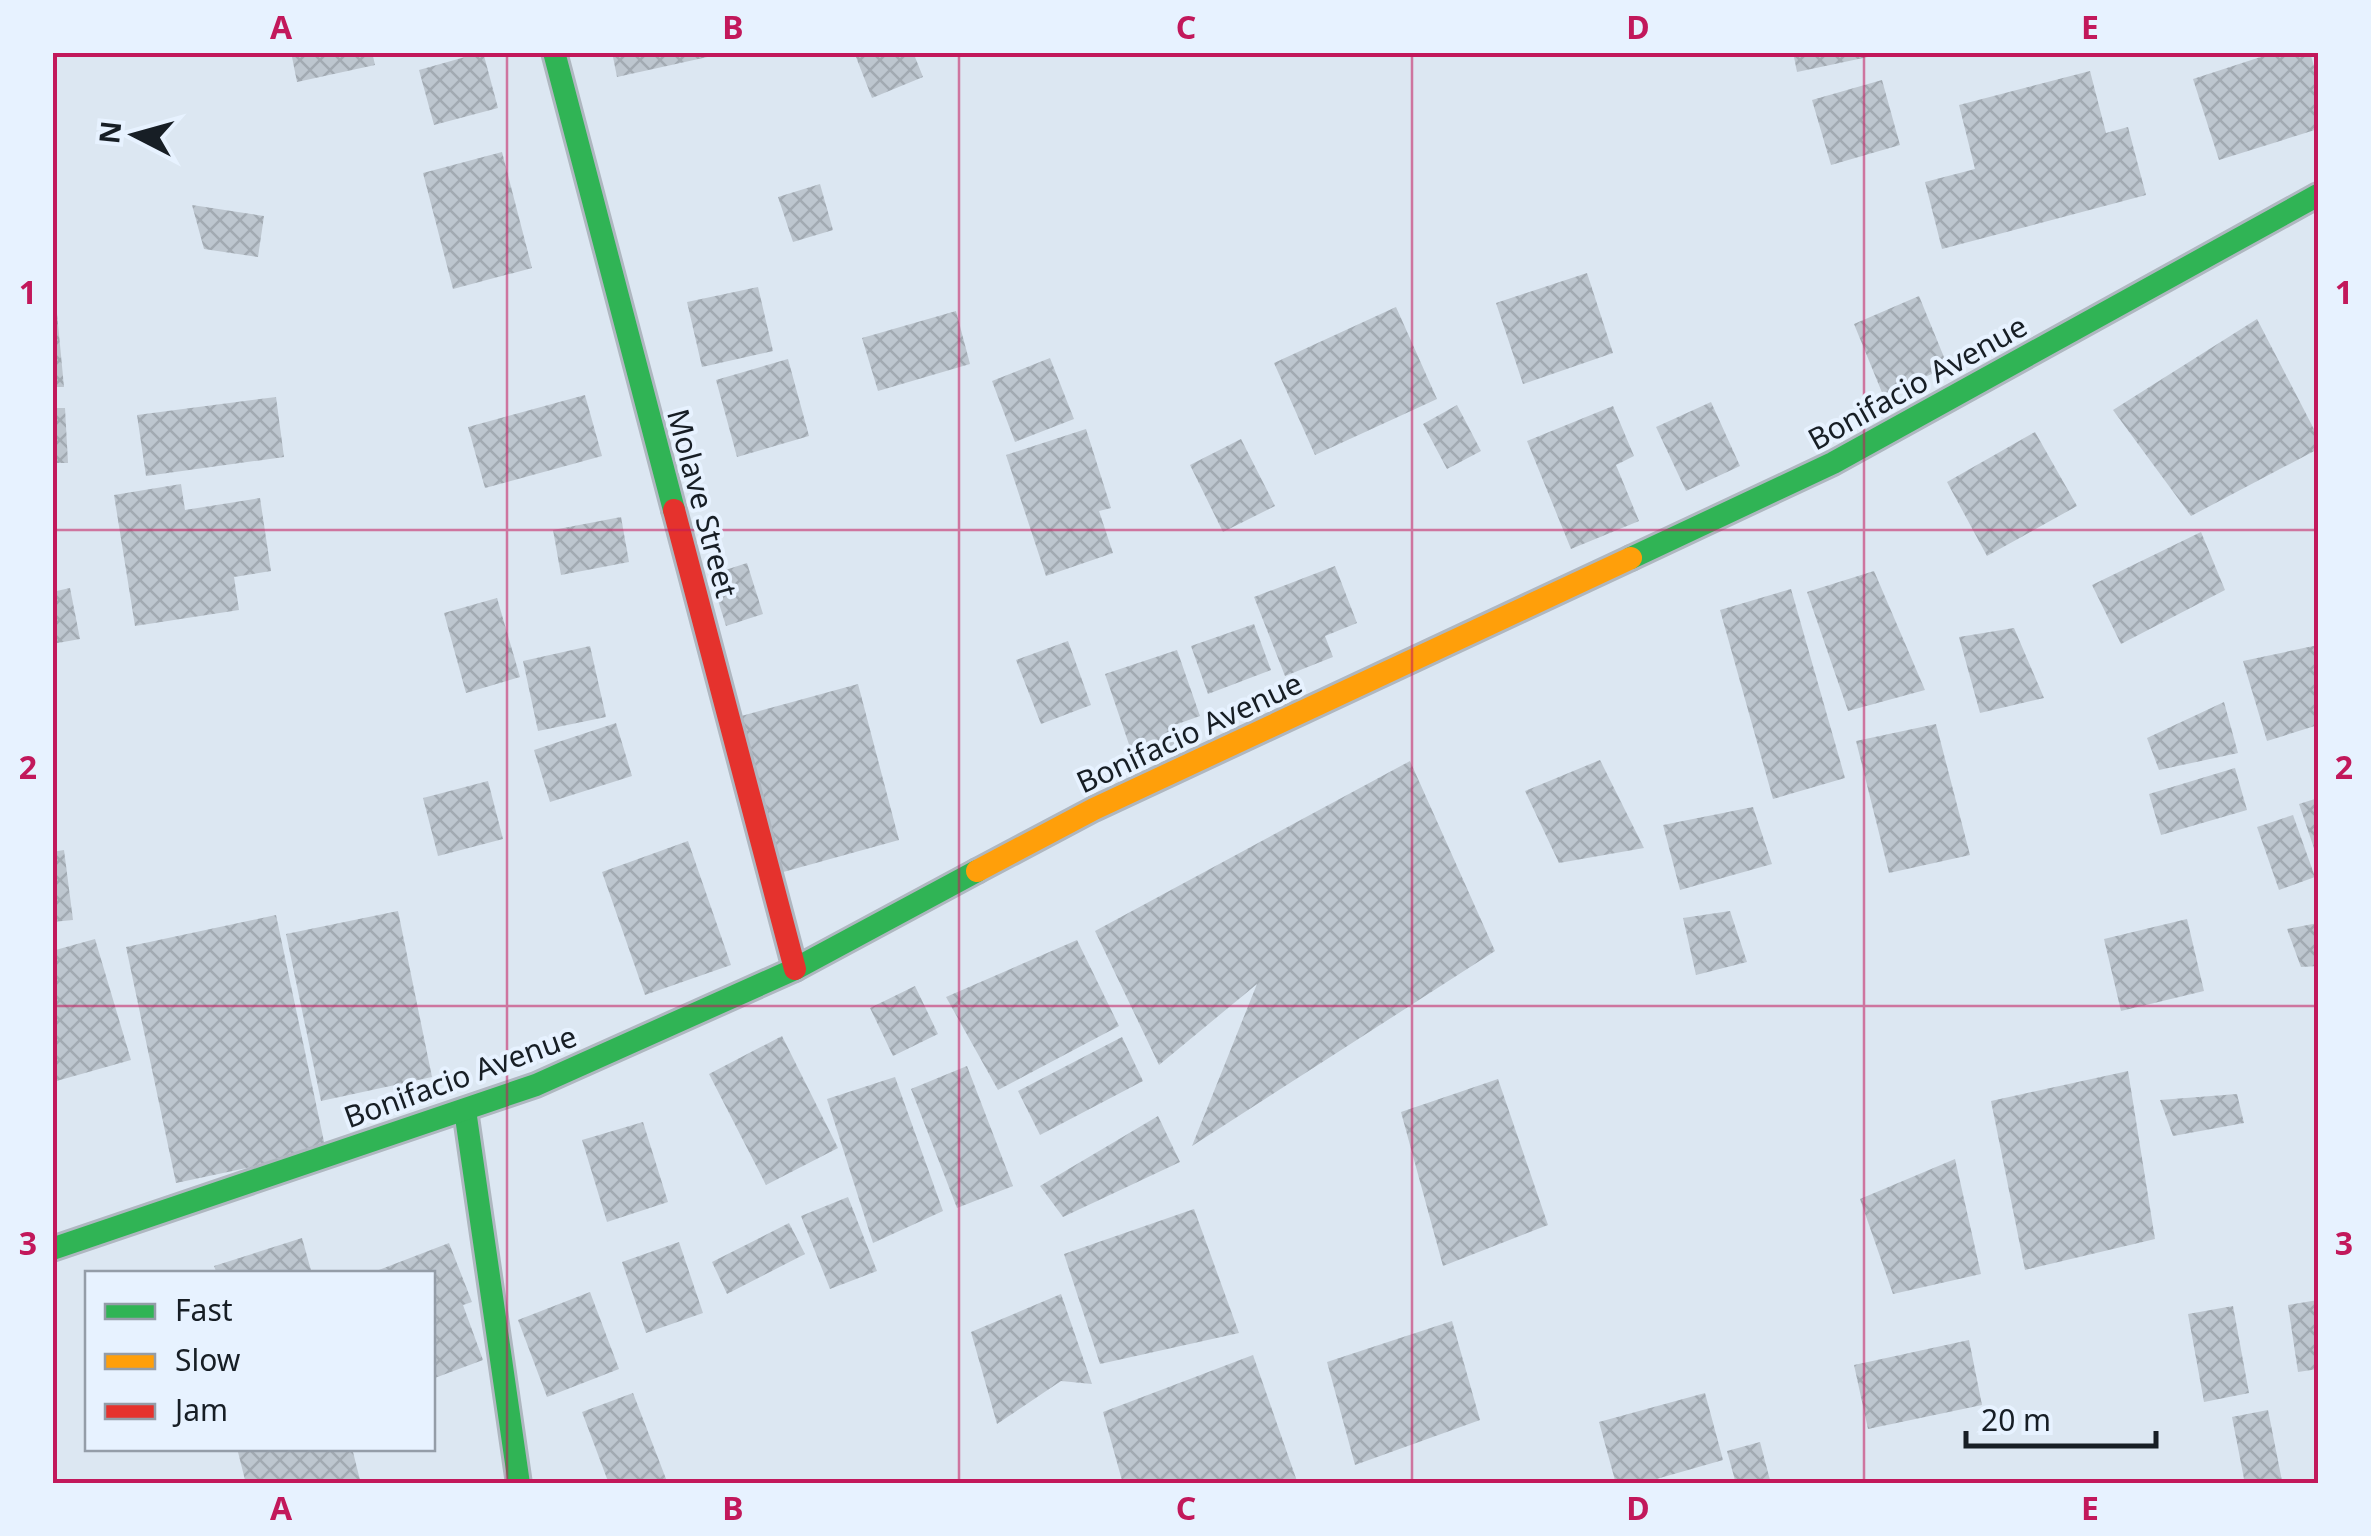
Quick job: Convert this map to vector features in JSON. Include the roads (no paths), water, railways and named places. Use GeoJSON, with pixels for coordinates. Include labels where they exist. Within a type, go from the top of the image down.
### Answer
{"type":"FeatureCollection","features":[{"type":"Feature","properties":{"kind":"street","name":"Molave Street"},"geometry":{"type":"LineString","coordinates":[[554,52],[795,969]]}},
{"type":"Feature","properties":{"kind":"street","name":"Bonifacio Avenue"},"geometry":{"type":"LineString","coordinates":[[52,1248],[536,1085],[795,969],[1094,809],[1833,463],[2318,195]]}},
{"type":"Feature","properties":{"kind":"street"},"geometry":{"type":"LineString","coordinates":[[466,1110],[519,1484]]}}]}
